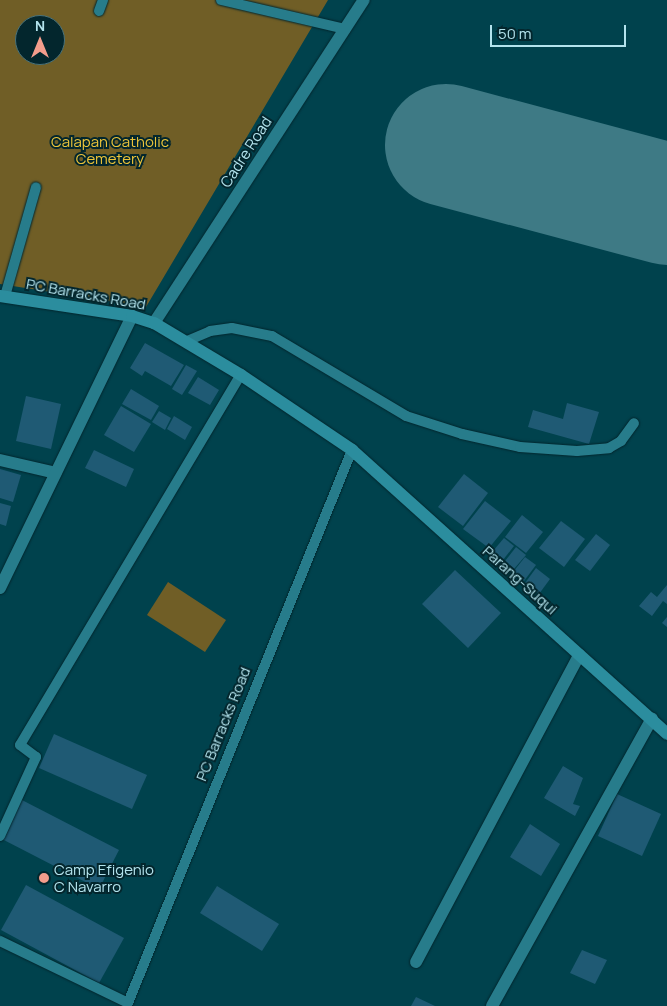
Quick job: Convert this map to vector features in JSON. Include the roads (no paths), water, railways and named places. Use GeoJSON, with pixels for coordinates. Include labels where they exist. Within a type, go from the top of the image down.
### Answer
{"type":"FeatureCollection","features":[{"type":"Feature","properties":{"kind":"main road","name":"PC Barracks Road"},"geometry":{"type":"LineString","coordinates":[[2,296],[132,316],[154,323],[188,341],[352,450]]}},
{"type":"Feature","properties":{"kind":"main road","name":"Parang-Suqui"},"geometry":{"type":"LineString","coordinates":[[352,450],[667,734]]}},
{"type":"Feature","properties":{"kind":"street","name":"Cadre Road"},"geometry":{"type":"LineString","coordinates":[[154,323],[364,0]]}},
{"type":"Feature","properties":{"kind":"street"},"geometry":{"type":"LineString","coordinates":[[0,588],[132,316]]}},
{"type":"Feature","properties":{"kind":"street"},"geometry":{"type":"LineString","coordinates":[[0,460],[56,473]]}},
{"type":"Feature","properties":{"kind":"street"},"geometry":{"type":"LineString","coordinates":[[416,962],[579,655]]}},
{"type":"Feature","properties":{"kind":"street"},"geometry":{"type":"LineString","coordinates":[[492,1006],[652,719]]}},
{"type":"Feature","properties":{"kind":"lane"},"geometry":{"type":"LineString","coordinates":[[99,11],[103,0]]}},
{"type":"Feature","properties":{"kind":"lane"},"geometry":{"type":"LineString","coordinates":[[221,0],[346,29]]}},
{"type":"Feature","properties":{"kind":"lane"},"geometry":{"type":"LineString","coordinates":[[2,296],[36,187]]}},
{"type":"Feature","properties":{"kind":"lane"},"geometry":{"type":"LineString","coordinates":[[188,341],[210,331],[232,328],[272,336],[406,416],[462,434],[520,447],[577,451],[609,448],[621,441],[634,423]]}},
{"type":"Feature","properties":{"kind":"lane"},"geometry":{"type":"LineString","coordinates":[[0,836],[36,757],[20,745],[241,375]]}},
{"type":"Feature","properties":{"kind":"lane","name":"PC Barracks Road"},"geometry":{"type":"LineString","coordinates":[[0,941],[128,1003],[352,450]]}},
{"type":"Feature","properties":{"kind":"place","name":"Camp Efigenio C Navarro"},"geometry":{"type":"Point","coordinates":[44,878]}},
{"type":"Feature","properties":{"kind":"park label","name":"Calapan Catholic Cemetery"},"geometry":{"type":"Point","coordinates":[110,150]}}]}
